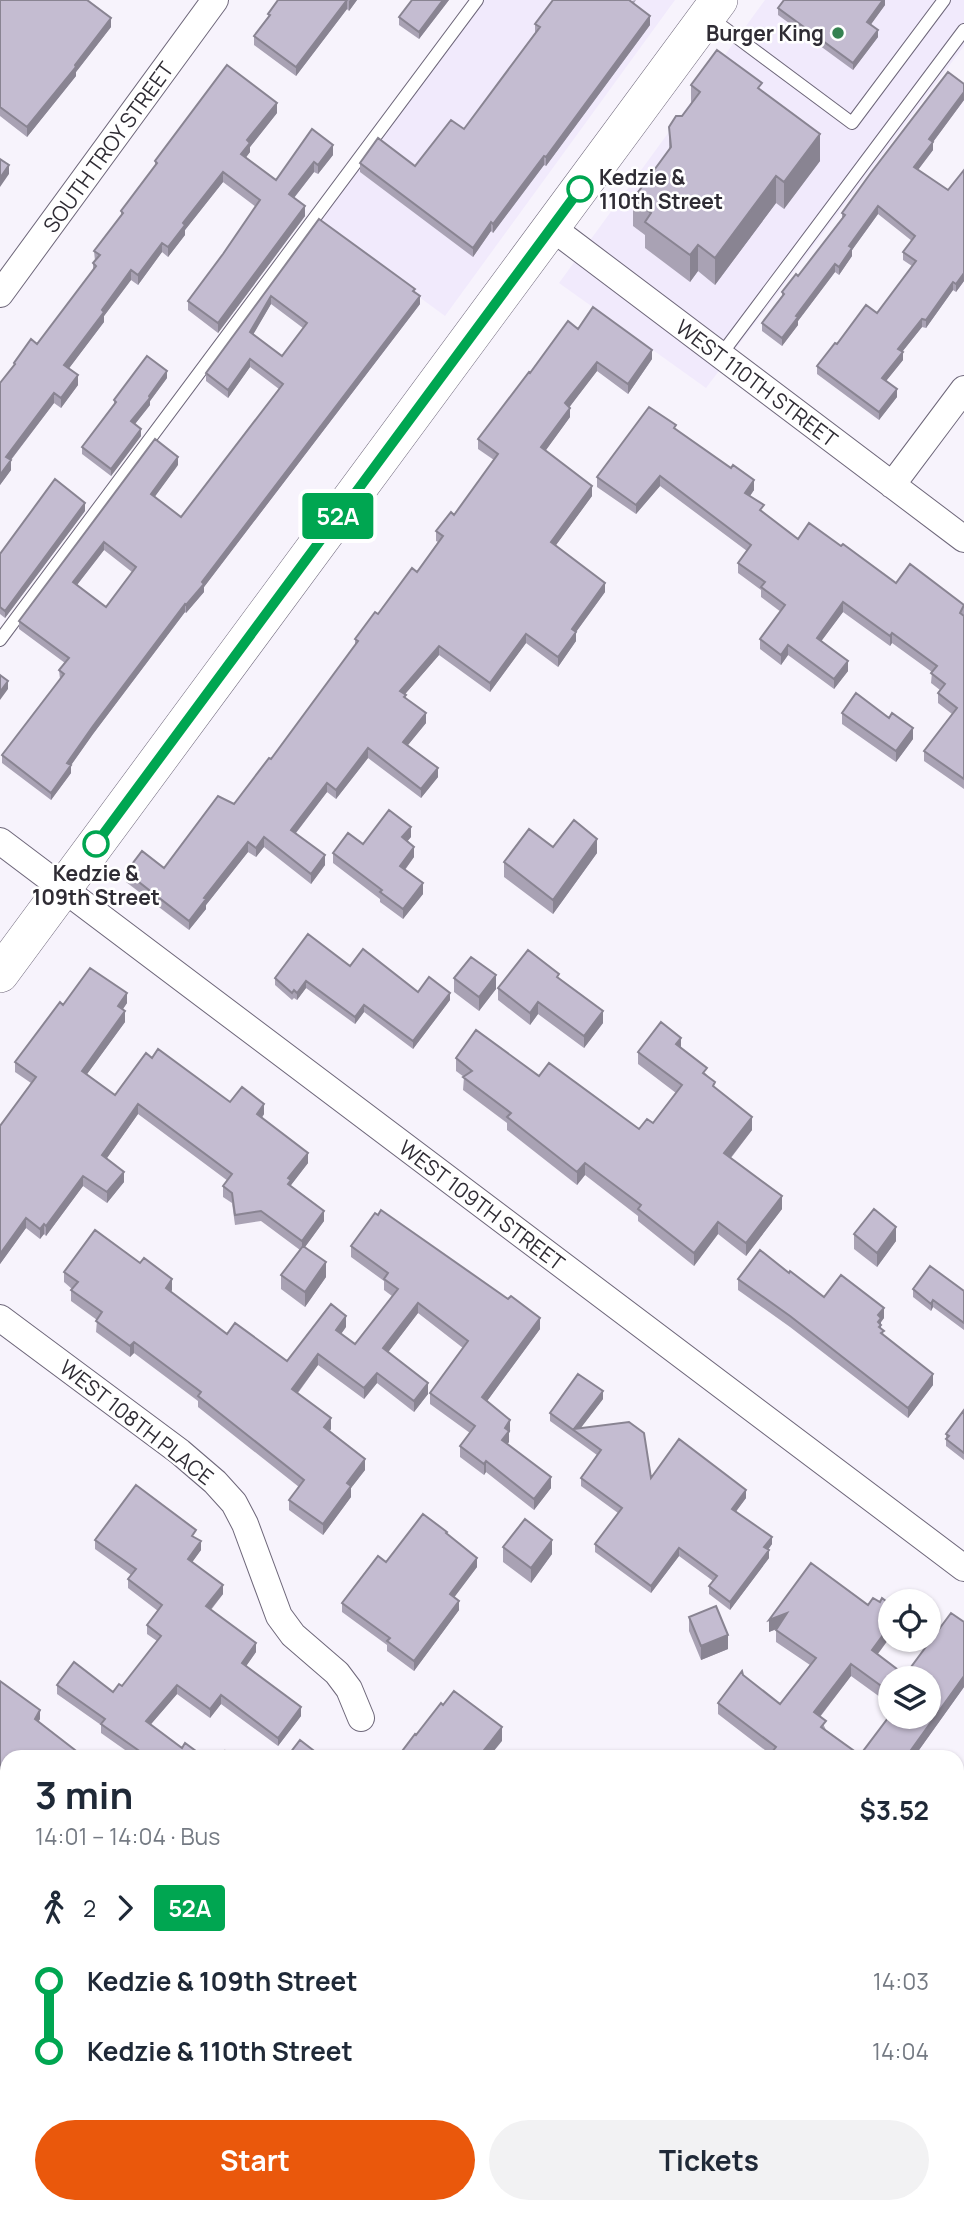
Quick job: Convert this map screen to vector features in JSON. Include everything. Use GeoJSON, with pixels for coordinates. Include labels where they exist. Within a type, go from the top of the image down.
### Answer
{"type":"FeatureCollection","features":[{"type":"Feature","properties":{"kind":"main road"},"geometry":{"type":"LineString","coordinates":[[0,974],[713,8]]}},
{"type":"Feature","properties":{"kind":"street","name":"SOUTH TROY STREET"},"geometry":{"type":"LineString","coordinates":[[0,294],[215,0]]}},
{"type":"Feature","properties":{"kind":"street","name":"WEST 110TH STREET"},"geometry":{"type":"LineString","coordinates":[[551,227],[964,539]]}},
{"type":"Feature","properties":{"kind":"street"},"geometry":{"type":"LineString","coordinates":[[892,485],[964,389]]}},
{"type":"Feature","properties":{"kind":"street","name":"WEST 109TH STREET"},"geometry":{"type":"LineString","coordinates":[[0,841],[964,1568]]}},
{"type":"Feature","properties":{"kind":"street","name":"WEST 108TH PLACE"},"geometry":{"type":"LineString","coordinates":[[0,1318],[180,1452],[228,1496],[246,1524],[279,1616],[293,1635],[337,1673],[349,1689],[361,1718]]}},
{"type":"Feature","properties":{"kind":"lane"},"geometry":{"type":"LineString","coordinates":[[0,640],[477,0]]}},
{"type":"Feature","properties":{"kind":"lane"},"geometry":{"type":"LineString","coordinates":[[713,8],[852,123],[940,2]]}},
{"type":"Feature","properties":{"kind":"lane"},"geometry":{"type":"LineString","coordinates":[[720,356],[964,30]]}},
{"type":"Feature","properties":{"kind":"shaded area"},"geometry":{"type":"Polygon","coordinates":[[[471,0],[675,0],[445,316],[310,217],[471,0]]]}},
{"type":"Feature","properties":{"kind":"shaded area"},"geometry":{"type":"Polygon","coordinates":[[[765,0],[964,0],[964,46],[706,388],[559,283],[765,0]]]}},
{"type":"Feature","properties":{"kind":"building"},"geometry":{"type":"Polygon","coordinates":[[[0,0],[87,0],[111,18],[76,67],[27,127],[0,107],[0,0]]]}},
{"type":"Feature","properties":{"kind":"building"},"geometry":{"type":"Polygon","coordinates":[[[278,0],[347,0],[296,67],[254,36],[278,0]]]}},
{"type":"Feature","properties":{"kind":"building"},"geometry":{"type":"Polygon","coordinates":[[[412,0],[443,0],[419,32],[399,17],[412,0]]]}},
{"type":"Feature","properties":{"kind":"building"},"geometry":{"type":"Polygon","coordinates":[[[553,0],[629,0],[650,16],[546,157],[544,156],[493,224],[491,222],[473,248],[360,163],[378,138],[415,166],[451,120],[464,129],[540,27],[535,24],[553,0]]]}},
{"type":"Feature","properties":{"kind":"building","name":"Burger King"},"geometry":{"type":"Polygon","coordinates":[[[784,0],[883,0],[867,22],[878,30],[853,63],[778,8],[784,0]]]}},
{"type":"Feature","properties":{"kind":"building"},"geometry":{"type":"Polygon","coordinates":[[[717,50],[762,83],[758,88],[820,134],[784,182],[776,176],[715,258],[698,245],[690,255],[645,222],[651,213],[633,199],[671,147],[669,127],[676,116],[682,116],[700,92],[691,85],[717,50]]]}},
{"type":"Feature","properties":{"kind":"building"},"geometry":{"type":"Polygon","coordinates":[[[227,65],[277,103],[247,140],[250,143],[241,154],[276,180],[312,129],[333,145],[318,165],[314,162],[289,194],[305,206],[218,323],[188,301],[260,200],[223,172],[168,247],[162,243],[138,275],[131,270],[102,310],[104,312],[64,365],[78,375],[61,398],[54,393],[6,457],[11,460],[0,475],[0,383],[31,339],[37,344],[96,266],[93,263],[100,255],[94,251],[157,163],[155,161],[227,65]]]}},
{"type":"Feature","properties":{"kind":"building"},"geometry":{"type":"Polygon","coordinates":[[[948,72],[964,84],[964,92],[929,139],[933,142],[914,167],[948,190],[964,170],[964,273],[956,284],[953,282],[926,320],[922,319],[898,349],[903,352],[882,378],[897,389],[879,412],[817,366],[866,305],[877,313],[916,261],[903,252],[915,236],[878,206],[849,246],[852,248],[839,267],[835,264],[782,338],[762,323],[784,294],[782,292],[796,274],[798,276],[845,215],[842,213],[870,174],[948,72]]]}},
{"type":"Feature","properties":{"kind":"building"},"geometry":{"type":"Polygon","coordinates":[[[0,159],[9,165],[0,178],[0,159]]]}},
{"type":"Feature","properties":{"kind":"building"},"geometry":{"type":"Polygon","coordinates":[[[319,219],[415,289],[413,291],[420,296],[202,582],[204,584],[185,604],[93,726],[67,763],[71,765],[51,793],[2,755],[64,674],[59,670],[69,658],[19,621],[155,439],[178,457],[151,494],[181,517],[283,384],[250,359],[228,390],[206,373],[319,219]],[[271,296],[250,332],[282,356],[307,323],[271,296]],[[104,542],[73,582],[106,607],[136,567],[104,542]]]}},
{"type":"Feature","properties":{"kind":"building"},"geometry":{"type":"Polygon","coordinates":[[[593,307],[652,350],[628,384],[597,362],[565,403],[570,408],[541,447],[592,486],[551,542],[605,583],[572,629],[576,632],[558,657],[526,634],[490,683],[439,646],[400,691],[426,713],[403,742],[438,768],[421,789],[368,748],[336,790],[327,783],[291,830],[325,855],[311,874],[264,837],[256,848],[248,842],[189,921],[126,872],[142,851],[164,868],[218,796],[234,804],[269,758],[271,759],[358,641],[355,639],[375,612],[378,614],[412,568],[417,572],[443,536],[436,531],[451,512],[454,515],[498,454],[478,439],[568,321],[578,329],[593,307]]]}},
{"type":"Feature","properties":{"kind":"building"},"geometry":{"type":"Polygon","coordinates":[[[147,356],[167,371],[131,421],[141,429],[111,469],[82,447],[147,356]]]}},
{"type":"Feature","properties":{"kind":"building"},"geometry":{"type":"Polygon","coordinates":[[[649,407],[731,468],[733,465],[754,480],[745,493],[764,505],[760,510],[798,539],[809,523],[896,583],[910,564],[964,605],[960,613],[964,616],[964,779],[924,751],[957,708],[938,693],[945,684],[931,673],[937,666],[843,602],[817,638],[848,661],[834,679],[788,645],[781,655],[760,639],[785,605],[761,587],[765,582],[738,563],[751,545],[660,476],[636,505],[597,477],[649,407]]]}},
{"type":"Feature","properties":{"kind":"building"},"geometry":{"type":"Polygon","coordinates":[[[55,479],[85,503],[5,611],[0,607],[0,554],[55,479]]]}},
{"type":"Feature","properties":{"kind":"building"},"geometry":{"type":"Polygon","coordinates":[[[0,675],[8,681],[0,692],[0,675]]]}},
{"type":"Feature","properties":{"kind":"building"},"geometry":{"type":"Polygon","coordinates":[[[856,693],[889,718],[892,713],[913,728],[896,751],[842,713],[856,693]]]}},
{"type":"Feature","properties":{"kind":"building"},"geometry":{"type":"Polygon","coordinates":[[[389,810],[411,827],[402,837],[414,847],[400,866],[423,883],[403,909],[333,853],[348,833],[363,844],[389,810]]]}},
{"type":"Feature","properties":{"kind":"building"},"geometry":{"type":"Polygon","coordinates":[[[574,820],[597,839],[553,900],[504,862],[529,829],[553,847],[574,820]]]}},
{"type":"Feature","properties":{"kind":"building"},"geometry":{"type":"Polygon","coordinates":[[[308,934],[350,966],[363,949],[418,992],[429,977],[450,993],[413,1041],[364,1005],[355,1017],[306,981],[297,993],[294,990],[292,993],[275,978],[308,934]]]}},
{"type":"Feature","properties":{"kind":"building"},"geometry":{"type":"Polygon","coordinates":[[[528,950],[559,974],[557,977],[603,1011],[584,1036],[538,1002],[530,1013],[498,988],[528,950]]]}},
{"type":"Feature","properties":{"kind":"building"},"geometry":{"type":"Polygon","coordinates":[[[471,957],[496,975],[479,997],[454,978],[471,957]]]}},
{"type":"Feature","properties":{"kind":"building"},"geometry":{"type":"Polygon","coordinates":[[[90,968],[127,993],[118,1006],[125,1011],[82,1071],[115,1095],[146,1053],[152,1058],[158,1049],[230,1102],[242,1087],[264,1104],[257,1114],[308,1153],[288,1178],[291,1180],[288,1184],[324,1211],[302,1241],[261,1211],[235,1215],[232,1193],[223,1186],[232,1174],[138,1104],[102,1155],[124,1172],[107,1192],[83,1176],[46,1226],[44,1224],[40,1229],[26,1218],[0,1254],[0,1126],[36,1077],[15,1062],[60,1002],[63,1005],[90,968]]]}},
{"type":"Feature","properties":{"kind":"building"},"geometry":{"type":"Polygon","coordinates":[[[661,1022],[681,1038],[676,1044],[707,1068],[703,1073],[715,1082],[713,1086],[752,1117],[724,1153],[782,1196],[746,1243],[718,1222],[694,1253],[638,1209],[641,1205],[585,1163],[577,1172],[507,1117],[511,1113],[463,1077],[472,1071],[456,1058],[476,1030],[539,1076],[549,1063],[639,1129],[647,1119],[653,1123],[682,1085],[638,1052],[661,1022]]]}},
{"type":"Feature","properties":{"kind":"building"},"geometry":{"type":"Polygon","coordinates":[[[874,1209],[896,1227],[877,1253],[854,1234],[874,1209]]]}},
{"type":"Feature","properties":{"kind":"building"},"geometry":{"type":"Polygon","coordinates":[[[381,1210],[508,1299],[511,1296],[540,1318],[482,1397],[510,1420],[505,1428],[509,1431],[502,1440],[551,1477],[534,1499],[486,1461],[484,1464],[460,1446],[475,1426],[430,1393],[468,1341],[418,1303],[383,1348],[428,1383],[414,1401],[377,1373],[364,1388],[318,1354],[292,1389],[331,1418],[324,1427],[365,1459],[347,1483],[351,1486],[323,1524],[289,1500],[304,1480],[198,1396],[201,1392],[134,1342],[130,1346],[96,1321],[102,1312],[71,1290],[78,1282],[64,1272],[95,1230],[140,1263],[144,1258],[172,1279],[166,1288],[227,1334],[235,1323],[287,1361],[331,1304],[346,1316],[336,1330],[355,1344],[398,1289],[384,1279],[388,1273],[351,1246],[375,1213],[378,1215],[381,1210]]]}},
{"type":"Feature","properties":{"kind":"building"},"geometry":{"type":"Polygon","coordinates":[[[303,1246],[326,1262],[305,1292],[281,1275],[303,1246]]]}},
{"type":"Feature","properties":{"kind":"building"},"geometry":{"type":"Polygon","coordinates":[[[760,1250],[824,1297],[841,1275],[884,1308],[878,1315],[881,1318],[879,1327],[884,1331],[881,1333],[933,1374],[908,1408],[738,1279],[760,1250]]]}},
{"type":"Feature","properties":{"kind":"building"},"geometry":{"type":"Polygon","coordinates":[[[930,1266],[964,1291],[964,1323],[933,1300],[931,1304],[913,1289],[930,1266]]]}},
{"type":"Feature","properties":{"kind":"building"},"geometry":{"type":"Polygon","coordinates":[[[578,1374],[603,1391],[574,1429],[629,1422],[644,1433],[651,1478],[679,1439],[746,1490],[732,1509],[772,1537],[764,1547],[769,1550],[730,1602],[709,1586],[717,1576],[679,1548],[651,1586],[595,1544],[622,1508],[581,1478],[601,1450],[550,1413],[578,1374]]]}},
{"type":"Feature","properties":{"kind":"building"},"geometry":{"type":"Polygon","coordinates":[[[964,1410],[964,1453],[946,1439],[949,1436],[946,1434],[964,1410]]]}},
{"type":"Feature","properties":{"kind":"building"},"geometry":{"type":"Polygon","coordinates":[[[136,1485],[196,1530],[192,1536],[201,1541],[188,1559],[223,1585],[206,1606],[256,1643],[242,1663],[301,1707],[278,1738],[221,1695],[210,1709],[177,1685],[146,1721],[182,1748],[185,1743],[194,1750],[138,1750],[101,1724],[105,1719],[57,1685],[74,1662],[113,1692],[119,1684],[122,1686],[161,1636],[147,1625],[162,1605],[128,1579],[136,1569],[95,1540],[136,1485]]]}},
{"type":"Feature","properties":{"kind":"building"},"geometry":{"type":"Polygon","coordinates":[[[423,1514],[477,1558],[450,1594],[459,1601],[414,1661],[387,1641],[390,1638],[342,1603],[378,1556],[386,1562],[423,1514]]]}},
{"type":"Feature","properties":{"kind":"building"},"geometry":{"type":"Polygon","coordinates":[[[525,1519],[552,1540],[531,1568],[503,1547],[525,1519]]]}},
{"type":"Feature","properties":{"kind":"building"},"geometry":{"type":"Polygon","coordinates":[[[811,1563],[868,1605],[873,1598],[878,1601],[878,1642],[872,1650],[893,1666],[878,1666],[878,1684],[851,1664],[814,1712],[826,1721],[821,1727],[853,1750],[774,1750],[776,1747],[718,1703],[742,1671],[743,1675],[780,1704],[816,1658],[776,1630],[787,1613],[769,1620],[811,1563]]]}},
{"type":"Feature","properties":{"kind":"building"},"geometry":{"type":"Polygon","coordinates":[[[716,1606],[728,1635],[701,1646],[689,1617],[716,1606]]]}},
{"type":"Feature","properties":{"kind":"building"},"geometry":{"type":"Polygon","coordinates":[[[951,1613],[964,1622],[964,1676],[941,1708],[941,1666],[912,1666],[922,1652],[941,1652],[941,1626],[951,1613]]]}},
{"type":"Feature","properties":{"kind":"building"},"geometry":{"type":"Polygon","coordinates":[[[0,1681],[40,1710],[35,1719],[75,1750],[0,1750],[0,1681]]]}},
{"type":"Feature","properties":{"kind":"building"},"geometry":{"type":"Polygon","coordinates":[[[454,1691],[502,1727],[484,1750],[403,1750],[441,1703],[443,1705],[454,1691]]]}},
{"type":"Feature","properties":{"kind":"building"},"geometry":{"type":"Polygon","coordinates":[[[880,1729],[926,1729],[911,1750],[864,1750],[880,1729]]]}},
{"type":"Feature","properties":{"kind":"building"},"geometry":{"type":"Polygon","coordinates":[[[300,1740],[313,1750],[292,1750],[300,1740]]]}},
{"type":"Feature","properties":{"kind":"bus line","name":"52A"},"geometry":{"type":"LineString","coordinates":[[96,844],[580,189]]}},
{"type":"Feature","properties":{"kind":"place","name":"Burger King"},"geometry":{"type":"Point","coordinates":[838,33]}},
{"type":"Feature","properties":{"kind":"place","name":"Kedzie & 110th Street"},"geometry":{"type":"Point","coordinates":[580,189]}},
{"type":"Feature","properties":{"kind":"place","name":"Kedzie & 109th Street"},"geometry":{"type":"Point","coordinates":[96,844]}}]}
